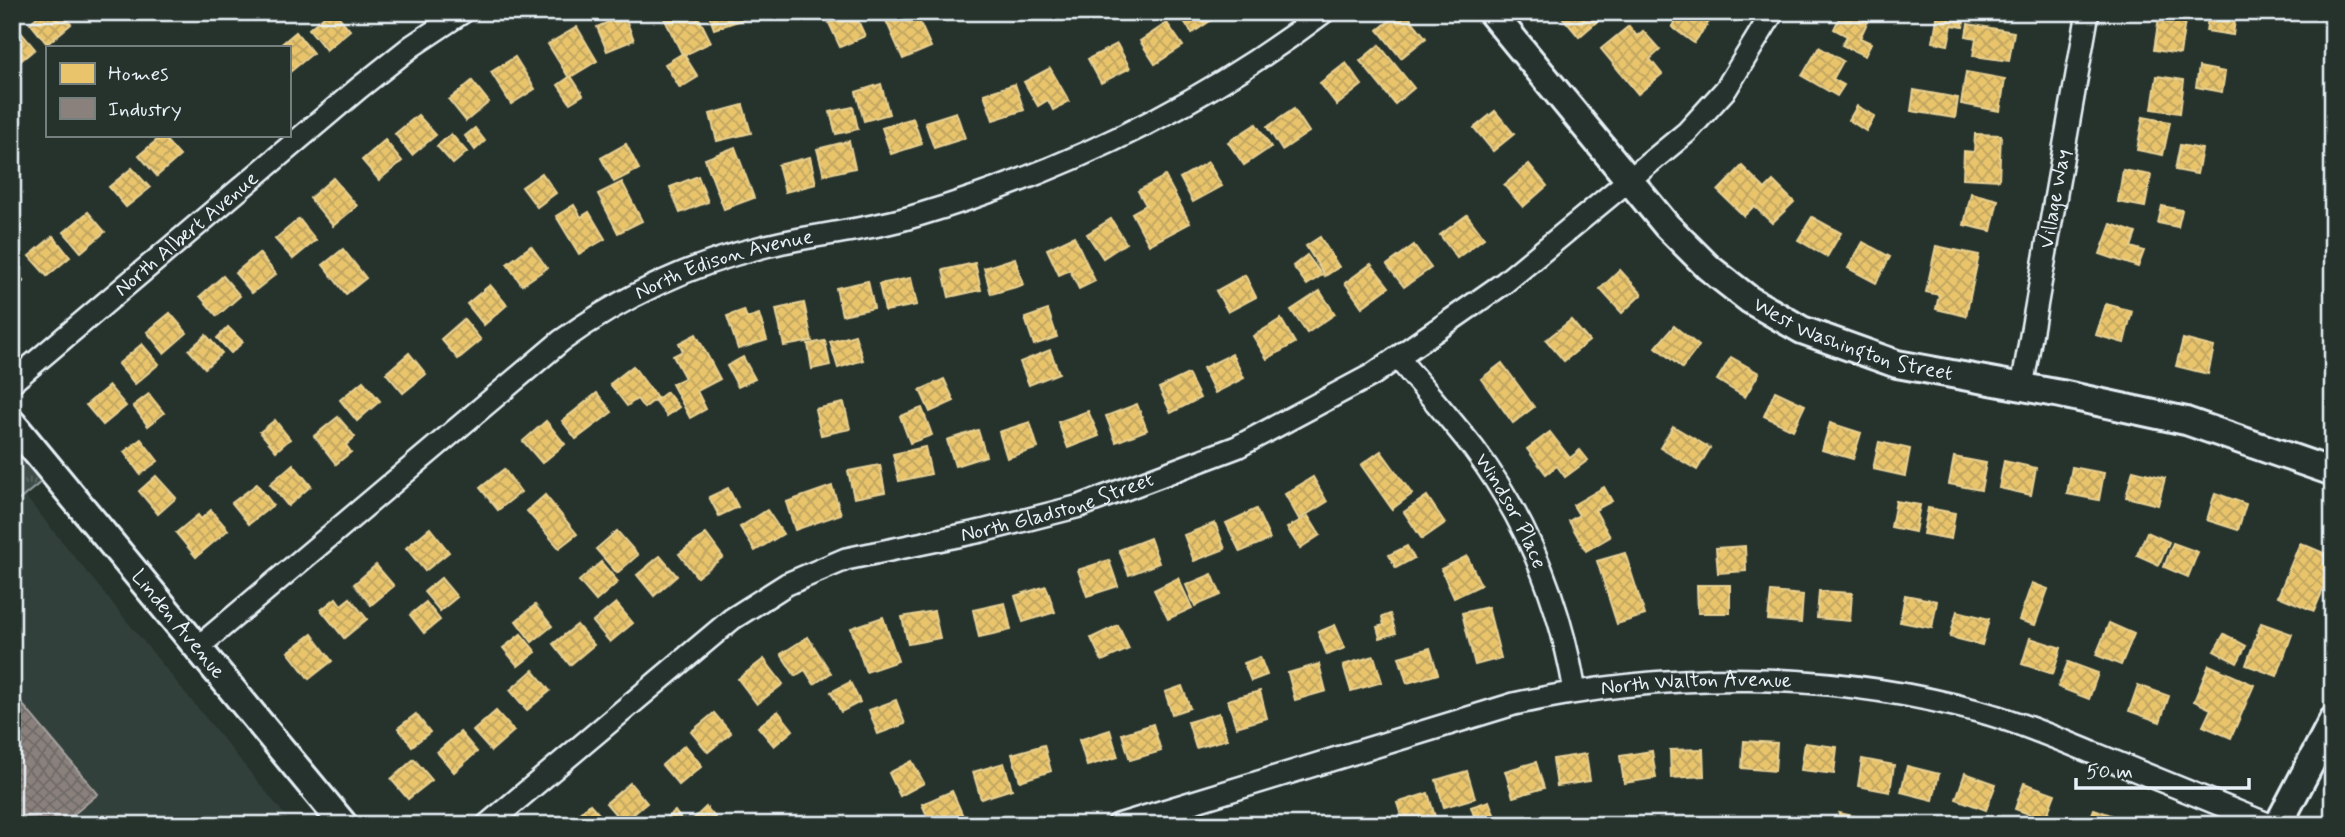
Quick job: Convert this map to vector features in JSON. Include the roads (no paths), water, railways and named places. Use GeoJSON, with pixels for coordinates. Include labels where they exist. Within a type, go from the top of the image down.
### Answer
{"type":"FeatureCollection","features":[{"type":"Feature","properties":{"kind":"street","name":"North Albert Avenue"},"geometry":{"type":"LineString","coordinates":[[12,382],[359,88],[412,46],[463,12]]}},
{"type":"Feature","properties":{"kind":"street","name":"North Edison Avenue"},"geometry":{"type":"LineString","coordinates":[[197,648],[561,341],[595,317],[676,275],[715,261],[762,247],[917,216],[1079,159],[1181,108],[1271,53],[1324,12]]}},
{"type":"Feature","properties":{"kind":"street","name":"West Washington Street"},"geometry":{"type":"LineString","coordinates":[[1491,12],[1628,179],[1709,268],[1750,300],[1802,330],[1897,364],[2186,421],[2333,472]]}},
{"type":"Feature","properties":{"kind":"street","name":"North Gladstone Street"},"geometry":{"type":"LineString","coordinates":[[487,825],[732,619],[787,584],[856,557],[982,531],[1080,506],[1193,465],[1317,407],[1398,358],[1504,284],[1686,132],[1727,89],[1773,12]]}},
{"type":"Feature","properties":{"kind":"street","name":"Village Way"},"geometry":{"type":"LineString","coordinates":[[2022,387],[2088,12]]}},
{"type":"Feature","properties":{"kind":"street","name":"Windsor Place"},"geometry":{"type":"LineString","coordinates":[[1398,358],[1474,450],[1531,544],[1551,595],[1575,691]]}},
{"type":"Feature","properties":{"kind":"street","name":"Linden Avenue"},"geometry":{"type":"LineString","coordinates":[[12,424],[344,825]]}},
{"type":"Feature","properties":{"kind":"street","name":"North Walton Avenue"},"geometry":{"type":"LineString","coordinates":[[1118,825],[1461,719],[1575,691],[1674,680],[1727,678],[1833,684],[1906,695],[1985,713],[2030,728],[2270,825]]}},
{"type":"Feature","properties":{"kind":"street"},"geometry":{"type":"LineString","coordinates":[[2278,825],[2333,720]]}}]}
